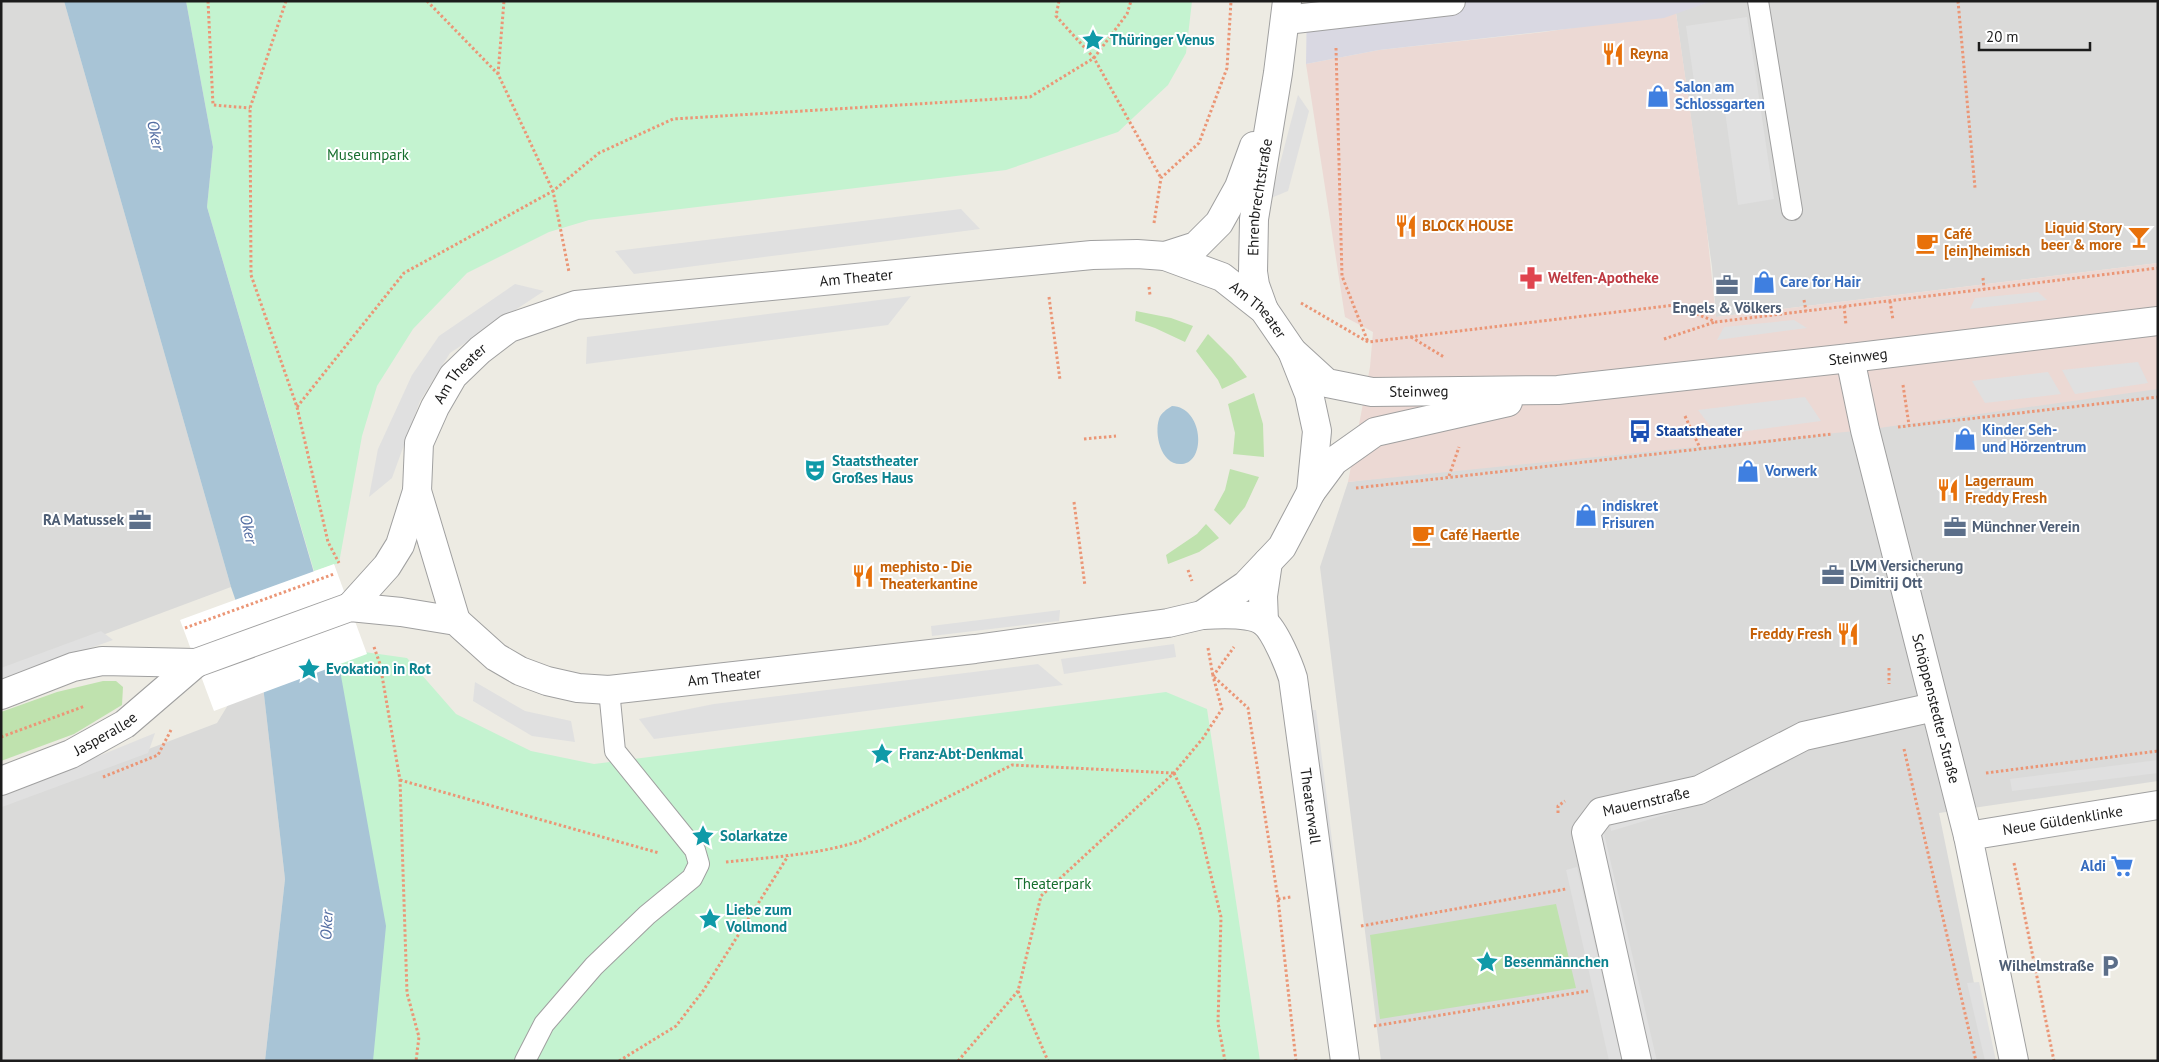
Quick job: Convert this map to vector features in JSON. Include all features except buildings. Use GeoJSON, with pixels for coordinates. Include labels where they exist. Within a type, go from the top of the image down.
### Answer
{"type":"FeatureCollection","features":[{"type":"Feature","properties":{"kind":"street"},"geometry":{"type":"LineString","coordinates":[[1286,11],[1451,1]]}},
{"type":"Feature","properties":{"kind":"street","name":"Ehrenbrechtstraße"},"geometry":{"type":"LineString","coordinates":[[1264,310],[1255,285],[1253,272],[1254,219],[1286,11]]}},
{"type":"Feature","properties":{"kind":"street","name":"Ehrenbrechtstraße"},"geometry":{"type":"LineString","coordinates":[[1158,255],[1196,246],[1219,223],[1239,187],[1276,84]]}},
{"type":"Feature","properties":{"kind":"street","name":"Am Theater"},"geometry":{"type":"LineString","coordinates":[[1092,255],[1158,255],[1222,277],[1264,310],[1292,351],[1309,394],[1317,431],[1311,492],[1282,547],[1246,585],[1202,615],[1168,623],[975,649],[609,690],[578,688],[547,681],[520,671],[496,657],[456,621],[417,491],[419,443],[435,406],[453,376],[480,350],[509,328],[576,305],[1092,255]]}},
{"type":"Feature","properties":{"kind":"street","name":"Steinweg"},"geometry":{"type":"LineString","coordinates":[[1292,351],[1327,383],[1372,392],[1558,390],[1850,358],[2158,321]]}},
{"type":"Feature","properties":{"kind":"street","name":"Schöppenstedter Straße"},"geometry":{"type":"LineString","coordinates":[[1850,358],[1865,430],[1968,836],[2014,1061]]}},
{"type":"Feature","properties":{"kind":"street","name":"Steinweg"},"geometry":{"type":"LineString","coordinates":[[1311,492],[1334,461],[1375,432],[1558,390]]}},
{"type":"Feature","properties":{"kind":"street","name":"Jasperallee"},"geometry":{"type":"LineString","coordinates":[[1,780],[71,754],[125,724],[196,663],[350,606],[387,566],[400,545],[417,491]]}},
{"type":"Feature","properties":{"kind":"street"},"geometry":{"type":"LineString","coordinates":[[1202,615],[1238,614],[1264,622],[1263,596],[1268,562]]}},
{"type":"Feature","properties":{"kind":"street","name":"Jasperallee"},"geometry":{"type":"LineString","coordinates":[[350,606],[456,621]]}},
{"type":"Feature","properties":{"kind":"street","name":"Theaterwall"},"geometry":{"type":"LineString","coordinates":[[1264,622],[1286,657],[1293,678],[1345,1061]]}},
{"type":"Feature","properties":{"kind":"street","name":"Jasperallee"},"geometry":{"type":"LineString","coordinates":[[1,695],[72,667],[102,662],[196,663]]}},
{"type":"Feature","properties":{"kind":"street","name":"Mauernstraße"},"geometry":{"type":"LineString","coordinates":[[1637,1061],[1586,832],[1601,812],[1699,790],[1804,736],[1934,707]]}},
{"type":"Feature","properties":{"kind":"street","name":"Neue Güldenklinke"},"geometry":{"type":"LineString","coordinates":[[1968,836],[2158,805]]}},
{"type":"Feature","properties":{"kind":"lane"},"geometry":{"type":"LineString","coordinates":[[1758,1],[1792,210]]}},
{"type":"Feature","properties":{"kind":"lane"},"geometry":{"type":"LineString","coordinates":[[525,1061],[544,1024],[594,966],[646,916],[692,878],[699,864],[695,850],[615,751],[609,690]]}},
{"type":"Feature","properties":{"kind":"path"},"geometry":{"type":"LineString","coordinates":[[208,1],[213,105],[250,108]]}},
{"type":"Feature","properties":{"kind":"path"},"geometry":{"type":"LineString","coordinates":[[286,1],[250,108],[252,275],[297,407],[328,542],[339,563]]}},
{"type":"Feature","properties":{"kind":"path"},"geometry":{"type":"LineString","coordinates":[[426,1],[498,74],[553,191],[576,305]]}},
{"type":"Feature","properties":{"kind":"path"},"geometry":{"type":"LineString","coordinates":[[498,74],[504,1]]}},
{"type":"Feature","properties":{"kind":"path"},"geometry":{"type":"LineString","coordinates":[[1059,1],[1056,16],[1094,58],[1161,178]]}},
{"type":"Feature","properties":{"kind":"path"},"geometry":{"type":"LineString","coordinates":[[297,407],[404,273],[553,191],[598,153],[673,119],[1030,97],[1094,58],[1127,14],[1131,1]]}},
{"type":"Feature","properties":{"kind":"path"},"geometry":{"type":"LineString","coordinates":[[1158,255],[1155,209],[1161,178],[1199,143],[1227,68],[1231,1]]}},
{"type":"Feature","properties":{"kind":"path"},"geometry":{"type":"LineString","coordinates":[[1958,1],[1975,188]]}},
{"type":"Feature","properties":{"kind":"path"},"geometry":{"type":"LineString","coordinates":[[1337,58],[1342,276],[1368,342],[1675,305],[1716,322]]}},
{"type":"Feature","properties":{"kind":"path"},"geometry":{"type":"LineString","coordinates":[[1664,339],[1716,322],[2158,268]]}},
{"type":"Feature","properties":{"kind":"path"},"geometry":{"type":"LineString","coordinates":[[1983,278],[1984,290]]}},
{"type":"Feature","properties":{"kind":"path"},"geometry":{"type":"LineString","coordinates":[[1049,297],[1060,380]]}},
{"type":"Feature","properties":{"kind":"path"},"geometry":{"type":"LineString","coordinates":[[1804,300],[1806,311]]}},
{"type":"Feature","properties":{"kind":"path"},"geometry":{"type":"LineString","coordinates":[[1411,337],[1445,357]]}},
{"type":"Feature","properties":{"kind":"path"},"geometry":{"type":"LineString","coordinates":[[1901,436],[1898,426],[2158,397]]}},
{"type":"Feature","properties":{"kind":"path"},"geometry":{"type":"LineString","coordinates":[[1685,416],[1700,448]]}},
{"type":"Feature","properties":{"kind":"path"},"geometry":{"type":"LineString","coordinates":[[1378,485],[1834,434]]}},
{"type":"Feature","properties":{"kind":"path"},"geometry":{"type":"LineString","coordinates":[[1084,439],[1116,436]]}},
{"type":"Feature","properties":{"kind":"path"},"geometry":{"type":"LineString","coordinates":[[1449,476],[1460,441]]}},
{"type":"Feature","properties":{"kind":"path"},"geometry":{"type":"LineString","coordinates":[[1074,502],[1085,586]]}},
{"type":"Feature","properties":{"kind":"path"},"geometry":{"type":"LineString","coordinates":[[183,628],[337,572]]}},
{"type":"Feature","properties":{"kind":"path"},"geometry":{"type":"LineString","coordinates":[[958,1061],[1018,991],[1041,896],[1174,773],[1203,738],[1222,709],[1213,676],[1202,615]]}},
{"type":"Feature","properties":{"kind":"path"},"geometry":{"type":"LineString","coordinates":[[374,647],[380,664],[400,780],[407,993],[419,1037],[416,1061]]}},
{"type":"Feature","properties":{"kind":"path"},"geometry":{"type":"LineString","coordinates":[[1213,676],[1248,708],[1278,899],[1296,1061]]}},
{"type":"Feature","properties":{"kind":"path"},"geometry":{"type":"LineString","coordinates":[[1,737],[91,703]]}},
{"type":"Feature","properties":{"kind":"path"},"geometry":{"type":"LineString","coordinates":[[1902,742],[1976,1061]]}},
{"type":"Feature","properties":{"kind":"path"},"geometry":{"type":"LineString","coordinates":[[1982,774],[2158,751]]}},
{"type":"Feature","properties":{"kind":"path"},"geometry":{"type":"LineString","coordinates":[[400,780],[699,864],[788,856],[827,850],[860,841],[1012,765],[1174,773]]}},
{"type":"Feature","properties":{"kind":"path"},"geometry":{"type":"LineString","coordinates":[[1174,773],[1199,826],[1221,917],[1218,1023],[1225,1061]]}},
{"type":"Feature","properties":{"kind":"path"},"geometry":{"type":"LineString","coordinates":[[619,1061],[676,1026],[703,991],[788,856]]}},
{"type":"Feature","properties":{"kind":"path"},"geometry":{"type":"LineString","coordinates":[[2023,860],[2014,862],[2054,1061]]}},
{"type":"Feature","properties":{"kind":"path"},"geometry":{"type":"LineString","coordinates":[[1328,931],[1484,905],[1597,883]]}},
{"type":"Feature","properties":{"kind":"path"},"geometry":{"type":"LineString","coordinates":[[1342,1031],[1426,1019],[1619,986]]}},
{"type":"Feature","properties":{"kind":"path"},"geometry":{"type":"LineString","coordinates":[[1018,991],[1048,1061]]}},
{"type":"Feature","properties":{"kind":"shaded area"},"geometry":{"type":"Polygon","coordinates":[[[1,1],[64,1],[231,587],[1,673],[1,1]]]}},
{"type":"Feature","properties":{"kind":"shaded area"},"geometry":{"type":"Polygon","coordinates":[[[1307,1],[1712,1],[1664,18],[1379,50],[1306,64],[1307,1]]]}},
{"type":"Feature","properties":{"kind":"shaded area"},"geometry":{"type":"Polygon","coordinates":[[[1711,1],[2158,1],[2158,263],[1716,317],[1712,267],[1676,13],[1711,1]]]}},
{"type":"Feature","properties":{"kind":"shaded area"},"geometry":{"type":"Polygon","coordinates":[[[1676,13],[1706,222],[1716,317],[2158,263],[2158,389],[1865,430],[1348,482],[1370,367],[1373,332],[1345,317],[1306,64],[1379,50],[1544,32],[1676,13]]]}},
{"type":"Feature","properties":{"kind":"shaded area"},"geometry":{"type":"Polygon","coordinates":[[[1747,17],[1774,199],[1738,205],[1724,104],[1698,108],[1686,26],[1747,17]]]}},
{"type":"Feature","properties":{"kind":"shaded area"},"geometry":{"type":"Polygon","coordinates":[[[1298,95],[1309,111],[1288,191],[1271,198],[1298,95]]]}},
{"type":"Feature","properties":{"kind":"shaded area"},"geometry":{"type":"Polygon","coordinates":[[[961,209],[980,229],[634,274],[615,251],[961,209]]]}},
{"type":"Feature","properties":{"kind":"shaded area"},"geometry":{"type":"Polygon","coordinates":[[[515,284],[544,291],[450,353],[420,401],[392,478],[369,497],[378,449],[412,375],[439,336],[515,284]]]}},
{"type":"Feature","properties":{"kind":"shaded area"},"geometry":{"type":"Polygon","coordinates":[[[2038,292],[2047,300],[1970,309],[1975,298],[2038,292]]]}},
{"type":"Feature","properties":{"kind":"shaded area"},"geometry":{"type":"Polygon","coordinates":[[[911,296],[888,325],[586,364],[587,337],[911,296]]]}},
{"type":"Feature","properties":{"kind":"shaded area"},"geometry":{"type":"Polygon","coordinates":[[[1794,320],[1807,328],[1717,340],[1724,327],[1794,320]]]}},
{"type":"Feature","properties":{"kind":"shaded area"},"geometry":{"type":"Polygon","coordinates":[[[2138,362],[2148,383],[2075,394],[2062,370],[2138,362]]]}},
{"type":"Feature","properties":{"kind":"shaded area"},"geometry":{"type":"Polygon","coordinates":[[[2048,372],[2061,394],[1985,403],[1972,381],[2048,372]]]}},
{"type":"Feature","properties":{"kind":"shaded area"},"geometry":{"type":"Polygon","coordinates":[[[2158,381],[2158,781],[1939,813],[1990,1061],[1381,1061],[1320,567],[1348,482],[2158,381]]]}},
{"type":"Feature","properties":{"kind":"shaded area"},"geometry":{"type":"Polygon","coordinates":[[[1805,397],[1821,421],[1717,435],[1698,410],[1805,397]]]}},
{"type":"Feature","properties":{"kind":"shaded area"},"geometry":{"type":"Polygon","coordinates":[[[1060,610],[1059,621],[932,636],[931,626],[1060,610]]]}},
{"type":"Feature","properties":{"kind":"shaded area"},"geometry":{"type":"Polygon","coordinates":[[[101,631],[113,640],[1,680],[1,668],[101,631]]]}},
{"type":"Feature","properties":{"kind":"shaded area"},"geometry":{"type":"Polygon","coordinates":[[[1174,644],[1176,657],[1064,674],[1061,659],[1174,644]]]}},
{"type":"Feature","properties":{"kind":"shaded area"},"geometry":{"type":"Polygon","coordinates":[[[1038,664],[1063,685],[654,739],[639,719],[714,704],[1038,664]]]}},
{"type":"Feature","properties":{"kind":"shaded area"},"geometry":{"type":"Polygon","coordinates":[[[262,677],[285,879],[265,1061],[1,1061],[1,805],[217,723],[239,687],[262,677]]]}},
{"type":"Feature","properties":{"kind":"shaded area"},"geometry":{"type":"Polygon","coordinates":[[[475,682],[525,711],[571,721],[575,742],[532,736],[473,701],[475,682]]]}},
{"type":"Feature","properties":{"kind":"shaded area"},"geometry":{"type":"Polygon","coordinates":[[[1306,710],[1316,710],[1359,1061],[1348,1061],[1306,710]]]}},
{"type":"Feature","properties":{"kind":"shaded area"},"geometry":{"type":"Polygon","coordinates":[[[155,733],[148,753],[1,806],[1,796],[155,733]]]}},
{"type":"Feature","properties":{"kind":"shaded area"},"geometry":{"type":"Polygon","coordinates":[[[2158,760],[2158,773],[2012,791],[2010,779],[2158,760]]]}},
{"type":"Feature","properties":{"kind":"shaded area"},"geometry":{"type":"Polygon","coordinates":[[[1710,793],[1714,800],[1611,831],[1609,818],[1710,793]]]}},
{"type":"Feature","properties":{"kind":"shaded area"},"geometry":{"type":"Polygon","coordinates":[[[1604,833],[1657,1061],[1646,1061],[1592,834],[1604,833]]]}},
{"type":"Feature","properties":{"kind":"shaded area"},"geometry":{"type":"Polygon","coordinates":[[[1577,867],[1622,1061],[1609,1061],[1566,870],[1577,867]]]}},
{"type":"Feature","properties":{"kind":"shaded area"},"geometry":{"type":"Polygon","coordinates":[[[1979,982],[1996,1061],[1985,1061],[1967,983],[1979,982]]]}},
{"type":"Feature","properties":{"kind":"green space","name":"Museumpark"},"geometry":{"type":"Polygon","coordinates":[[[186,1],[1192,1],[1186,53],[1168,85],[1118,132],[1006,170],[589,220],[549,232],[467,273],[413,329],[377,386],[362,436],[339,563],[314,571],[207,207],[213,147],[186,1]]]}},
{"type":"Feature","properties":{"kind":"green space"},"geometry":{"type":"Polygon","coordinates":[[[1136,311],[1171,318],[1193,326],[1185,342],[1135,321],[1136,311]]]}},
{"type":"Feature","properties":{"kind":"green space"},"geometry":{"type":"Polygon","coordinates":[[[1208,334],[1232,358],[1247,377],[1222,389],[1218,380],[1196,351],[1208,334]]]}},
{"type":"Feature","properties":{"kind":"green space"},"geometry":{"type":"Polygon","coordinates":[[[1254,393],[1263,424],[1264,457],[1233,454],[1235,433],[1228,404],[1254,393]]]}},
{"type":"Feature","properties":{"kind":"green space"},"geometry":{"type":"Polygon","coordinates":[[[1230,469],[1259,477],[1245,507],[1230,525],[1214,510],[1225,490],[1230,469]]]}},
{"type":"Feature","properties":{"kind":"green space"},"geometry":{"type":"Polygon","coordinates":[[[1206,524],[1219,538],[1199,552],[1168,564],[1166,555],[1197,534],[1206,524]]]}},
{"type":"Feature","properties":{"kind":"green space","name":"Theaterpark"},"geometry":{"type":"Polygon","coordinates":[[[336,648],[407,658],[456,714],[531,751],[594,764],[1166,692],[1207,709],[1260,1061],[371,1061],[336,648]]]}},
{"type":"Feature","properties":{"kind":"green space"},"geometry":{"type":"Polygon","coordinates":[[[103,681],[116,681],[123,687],[122,705],[74,734],[1,761],[1,712],[57,692],[103,681]]]}},
{"type":"Feature","properties":{"kind":"green space"},"geometry":{"type":"Polygon","coordinates":[[[1556,904],[1576,988],[1380,1019],[1370,935],[1556,904]]]}},
{"type":"Feature","properties":{"kind":"water","name":"Oker"},"geometry":{"type":"Polygon","coordinates":[[[64,1],[186,1],[213,147],[207,207],[336,648],[386,926],[373,1061],[265,1061],[285,879],[262,677],[231,587],[64,1]]]}},
{"type":"Feature","properties":{"kind":"water"},"geometry":{"type":"Polygon","coordinates":[[[1172,406],[1182,409],[1190,415],[1198,435],[1198,445],[1195,454],[1190,461],[1182,464],[1169,460],[1164,455],[1159,440],[1159,419],[1172,406]]]}},
{"type":"Feature","properties":{"kind":"pier"},"geometry":{"type":"Polygon","coordinates":[[[334,564],[367,654],[214,711],[180,620],[334,564]]]}},
{"type":"Feature","properties":{"kind":"place","name":"Thüringer Venus"},"geometry":{"type":"Point","coordinates":[1093,40]}},
{"type":"Feature","properties":{"kind":"place","name":"Reyna"},"geometry":{"type":"Point","coordinates":[1613,54]}},
{"type":"Feature","properties":{"kind":"place","name":"Salon am Schlossgarten"},"geometry":{"type":"Point","coordinates":[1658,96]}},
{"type":"Feature","properties":{"kind":"place","name":"BLOCK HOUSE"},"geometry":{"type":"Point","coordinates":[1406,226]}},
{"type":"Feature","properties":{"kind":"place","name":"Liquid Story beer & more"},"geometry":{"type":"Point","coordinates":[2139,237]}},
{"type":"Feature","properties":{"kind":"place","name":"Café [ein]heimisch"},"geometry":{"type":"Point","coordinates":[1927,243]}},
{"type":"Feature","properties":{"kind":"place","name":"Welfen-Apotheke"},"geometry":{"type":"Point","coordinates":[1531,278]}},
{"type":"Feature","properties":{"kind":"place","name":"Care for Hair"},"geometry":{"type":"Point","coordinates":[1764,282]}},
{"type":"Feature","properties":{"kind":"place","name":"Engels & Völkers"},"geometry":{"type":"Point","coordinates":[1727,285]}},
{"type":"Feature","properties":{"kind":"place","name":"Staatstheater"},"geometry":{"type":"Point","coordinates":[1640,431]}},
{"type":"Feature","properties":{"kind":"place","name":"Kinder Seh- und Hörzentrum"},"geometry":{"type":"Point","coordinates":[1965,439]}},
{"type":"Feature","properties":{"kind":"place","name":"Staatstheater Großes Haus"},"geometry":{"type":"Point","coordinates":[815,470]}},
{"type":"Feature","properties":{"kind":"place","name":"Vorwerk"},"geometry":{"type":"Point","coordinates":[1748,471]}},
{"type":"Feature","properties":{"kind":"place","name":"Lagerraum Freddy Fresh"},"geometry":{"type":"Point","coordinates":[1948,490]}},
{"type":"Feature","properties":{"kind":"place","name":"indiskret Frisuren"},"geometry":{"type":"Point","coordinates":[1586,515]}},
{"type":"Feature","properties":{"kind":"place","name":"RA Matussek"},"geometry":{"type":"Point","coordinates":[140,520]}},
{"type":"Feature","properties":{"kind":"place","name":"Münchner Verein"},"geometry":{"type":"Point","coordinates":[1955,527]}},
{"type":"Feature","properties":{"kind":"place","name":"Café Haertle"},"geometry":{"type":"Point","coordinates":[1423,535]}},
{"type":"Feature","properties":{"kind":"place","name":"LVM Versicherung Dimitrij Ott"},"geometry":{"type":"Point","coordinates":[1833,575]}},
{"type":"Feature","properties":{"kind":"place","name":"mephisto - Die Theaterkantine"},"geometry":{"type":"Point","coordinates":[863,576]}},
{"type":"Feature","properties":{"kind":"place","name":"Freddy Fresh"},"geometry":{"type":"Point","coordinates":[1848,634]}},
{"type":"Feature","properties":{"kind":"place","name":"Evokation in Rot"},"geometry":{"type":"Point","coordinates":[309,669]}},
{"type":"Feature","properties":{"kind":"place","name":"Franz-Abt-Denkmal"},"geometry":{"type":"Point","coordinates":[882,754]}},
{"type":"Feature","properties":{"kind":"place","name":"Solarkatze"},"geometry":{"type":"Point","coordinates":[703,836]}},
{"type":"Feature","properties":{"kind":"place","name":"Aldi"},"geometry":{"type":"Point","coordinates":[2122,866]}},
{"type":"Feature","properties":{"kind":"place","name":"Liebe zum Vollmond"},"geometry":{"type":"Point","coordinates":[710,919]}},
{"type":"Feature","properties":{"kind":"place","name":"Besenmännchen"},"geometry":{"type":"Point","coordinates":[1487,962]}},
{"type":"Feature","properties":{"kind":"place","name":"Wilhelmstraße"},"geometry":{"type":"Point","coordinates":[2110,966]}}]}
